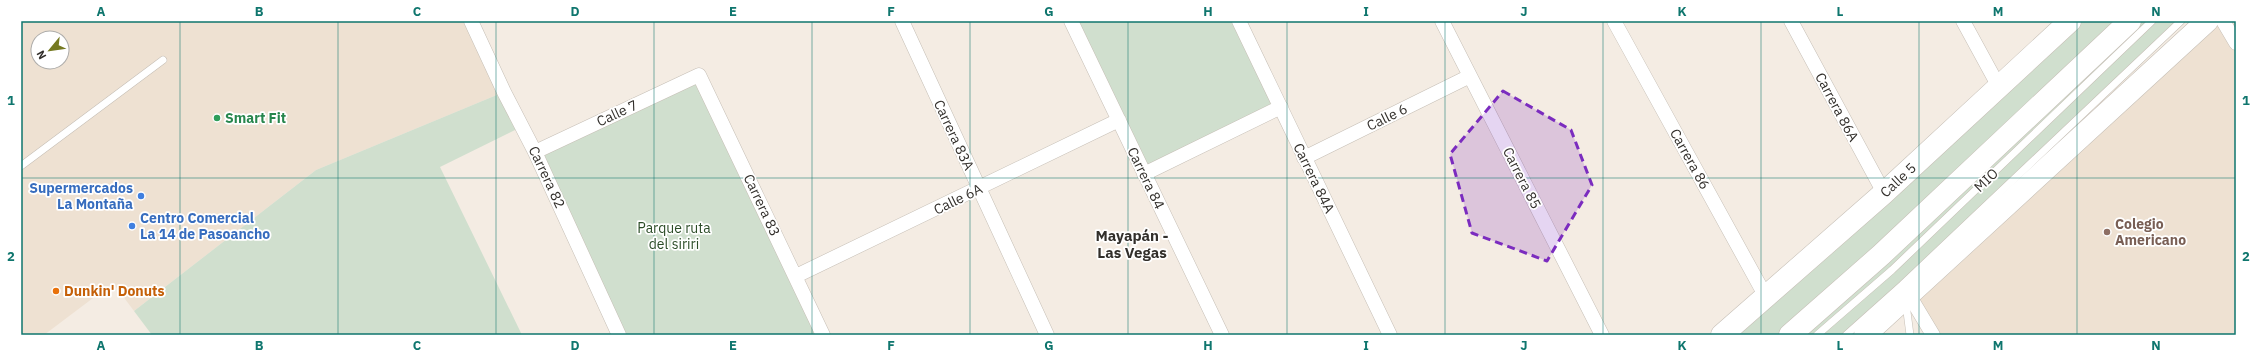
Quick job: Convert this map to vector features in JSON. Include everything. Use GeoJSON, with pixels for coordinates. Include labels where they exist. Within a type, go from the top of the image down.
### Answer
{"type":"FeatureCollection","features":[{"type":"Feature","properties":{"kind":"main road","name":"Calle 5"},"geometry":{"type":"LineString","coordinates":[[1722,335],[1884,193],[2070,21]]}},
{"type":"Feature","properties":{"kind":"main road"},"geometry":{"type":"LineString","coordinates":[[2102,48],[2110,21]]}},
{"type":"Feature","properties":{"kind":"main road"},"geometry":{"type":"LineString","coordinates":[[1790,335],[1881,255],[2130,21]]}},
{"type":"Feature","properties":{"kind":"main road"},"geometry":{"type":"LineString","coordinates":[[1865,335],[2208,21]]}},
{"type":"Feature","properties":{"kind":"street","name":"Carrera 82"},"geometry":{"type":"LineString","coordinates":[[471,21],[504,92],[536,152],[618,335]]}},
{"type":"Feature","properties":{"kind":"street","name":"Carrera 83A"},"geometry":{"type":"LineString","coordinates":[[902,21],[1047,335]]}},
{"type":"Feature","properties":{"kind":"street","name":"Carrera 84"},"geometry":{"type":"LineString","coordinates":[[1071,21],[1222,335]]}},
{"type":"Feature","properties":{"kind":"street","name":"Carrera 84A"},"geometry":{"type":"LineString","coordinates":[[1239,21],[1390,335]]}},
{"type":"Feature","properties":{"kind":"street","name":"Carrera 85"},"geometry":{"type":"LineString","coordinates":[[1442,21],[1602,335]]}},
{"type":"Feature","properties":{"kind":"street","name":"Carrera 86"},"geometry":{"type":"LineString","coordinates":[[1614,21],[1766,297]]}},
{"type":"Feature","properties":{"kind":"street","name":"Carrera 86A"},"geometry":{"type":"LineString","coordinates":[[1791,21],[1884,193]]}},
{"type":"Feature","properties":{"kind":"street"},"geometry":{"type":"LineString","coordinates":[[1964,21],[1999,87]]}},
{"type":"Feature","properties":{"kind":"street"},"geometry":{"type":"LineString","coordinates":[[2223,21],[2236,43]]}},
{"type":"Feature","properties":{"kind":"street","name":"Calle 7"},"geometry":{"type":"LineString","coordinates":[[536,152],[700,75]]}},
{"type":"Feature","properties":{"kind":"street","name":"Carrera 83"},"geometry":{"type":"LineString","coordinates":[[700,75],[823,335]]}},
{"type":"Feature","properties":{"kind":"street","name":"Calle 6"},"geometry":{"type":"LineString","coordinates":[[1304,158],[1470,76]]}},
{"type":"Feature","properties":{"kind":"street"},"geometry":{"type":"LineString","coordinates":[[1144,174],[1281,107]]}},
{"type":"Feature","properties":{"kind":"street","name":"Calle 6A"},"geometry":{"type":"LineString","coordinates":[[796,276],[1119,120]]}},
{"type":"Feature","properties":{"kind":"street"},"geometry":{"type":"LineString","coordinates":[[1907,297],[1933,335]]}},
{"type":"Feature","properties":{"kind":"lane","name":"MIO"},"geometry":{"type":"LineString","coordinates":[[1816,335],[1892,270],[2152,21]]}},
{"type":"Feature","properties":{"kind":"lane","name":"MIO"},"geometry":{"type":"LineString","coordinates":[[1846,335],[1902,286],[2181,21]]}},
{"type":"Feature","properties":{"kind":"lane"},"geometry":{"type":"LineString","coordinates":[[21,166],[163,60]]}},
{"type":"Feature","properties":{"kind":"lane"},"geometry":{"type":"LineString","coordinates":[[1907,297],[1910,335]]}},
{"type":"Feature","properties":{"kind":"highlighted area"},"geometry":{"type":"Polygon","coordinates":[[[1503,91],[1571,130],[1592,185],[1547,261],[1472,233],[1450,154],[1503,91]]]}},
{"type":"Feature","properties":{"kind":"shaded area","name":"Centro Comercial La 14 de Pasoancho"},"geometry":{"type":"Polygon","coordinates":[[[21,21],[471,21],[504,92],[316,170],[134,311],[113,283],[44,335],[21,335],[21,21]]]}},
{"type":"Feature","properties":{"kind":"shaded area","name":"Colegio Americano"},"geometry":{"type":"Polygon","coordinates":[[[2207,21],[2236,21],[2236,335],[1933,335],[1909,295],[2207,21]]]}},
{"type":"Feature","properties":{"kind":"green space"},"geometry":{"type":"Polygon","coordinates":[[[1071,21],[1239,21],[1281,107],[1144,174],[1071,21]]]}},
{"type":"Feature","properties":{"kind":"green space"},"geometry":{"type":"Polygon","coordinates":[[[2070,21],[2181,21],[1846,335],[1722,335],[2070,21]]]}},
{"type":"Feature","properties":{"kind":"green space","name":"Parque ruta del siriri"},"geometry":{"type":"Polygon","coordinates":[[[699,75],[823,335],[619,335],[535,152],[699,75]]]}},
{"type":"Feature","properties":{"kind":"green space"},"geometry":{"type":"Polygon","coordinates":[[[504,92],[523,126],[440,167],[522,335],[152,335],[134,311],[316,170],[504,92]]]}},
{"type":"Feature","properties":{"kind":"place","name":"Smart Fit"},"geometry":{"type":"Point","coordinates":[217,118]}},
{"type":"Feature","properties":{"kind":"place","name":"Supermercados La Montaña"},"geometry":{"type":"Point","coordinates":[141,196]}},
{"type":"Feature","properties":{"kind":"place","name":"Centro Comercial La 14 de Pasoancho"},"geometry":{"type":"Point","coordinates":[132,226]}},
{"type":"Feature","properties":{"kind":"place","name":"Colegio Americano"},"geometry":{"type":"Point","coordinates":[2107,232]}},
{"type":"Feature","properties":{"kind":"place","name":"Dunkin' Donuts"},"geometry":{"type":"Point","coordinates":[56,291]}},
{"type":"Feature","properties":{"kind":"district","name":"Mayapán - Las Vegas"},"geometry":{"type":"Point","coordinates":[1132,244]}}]}
